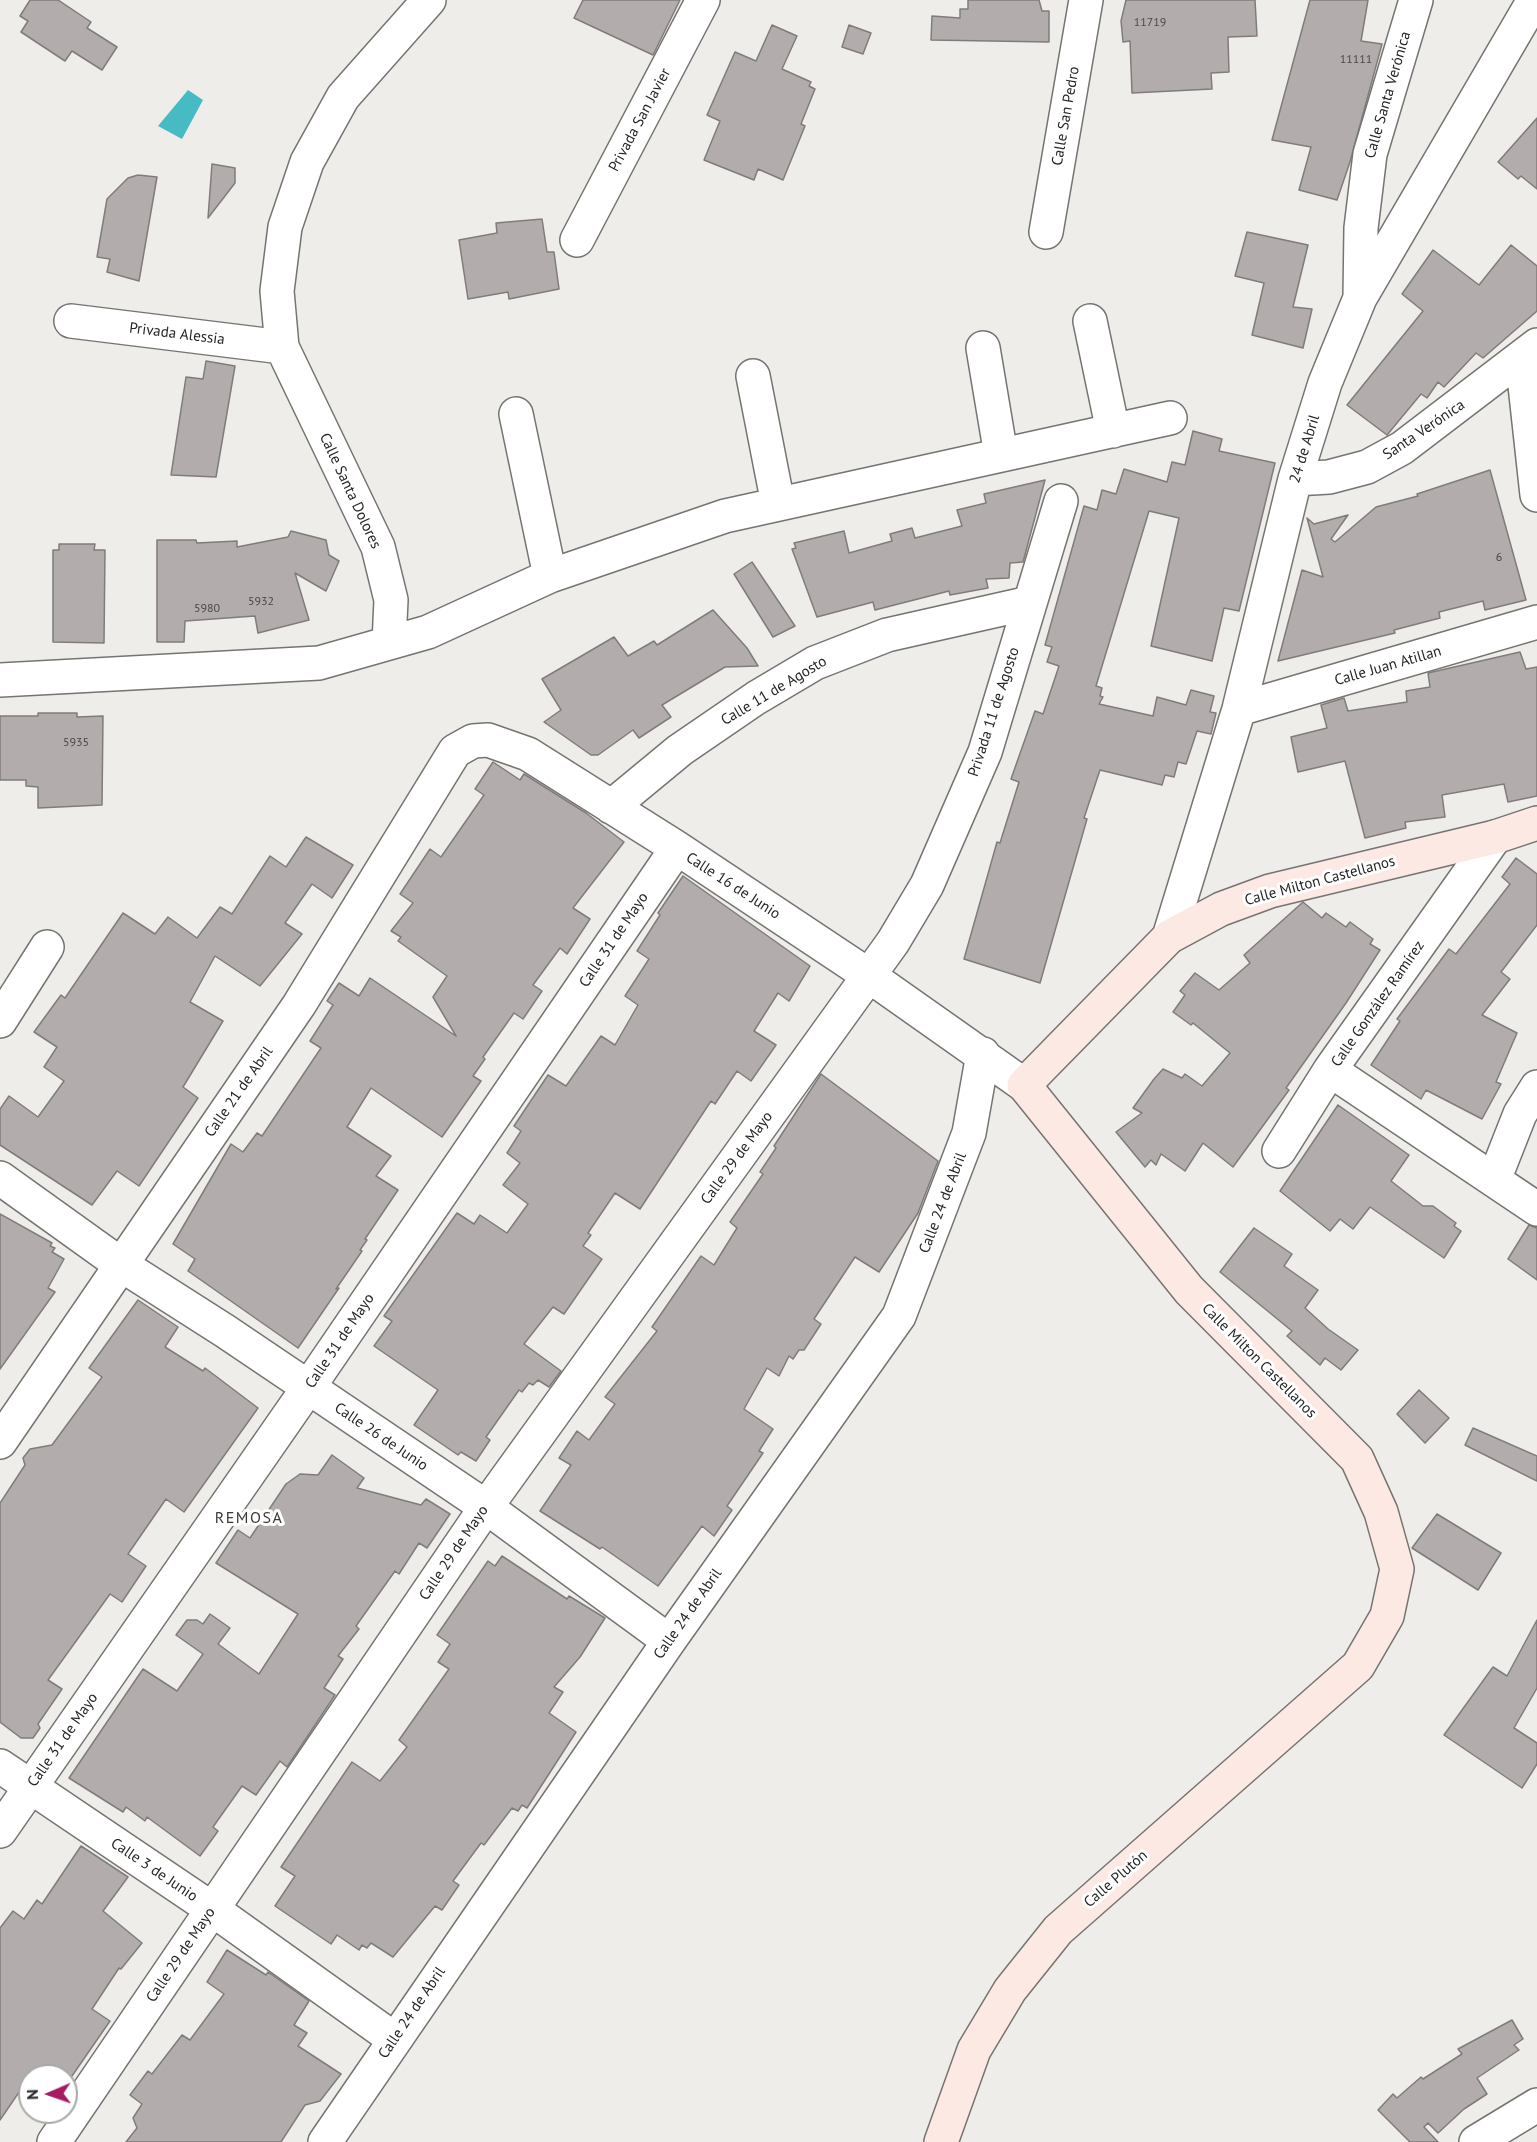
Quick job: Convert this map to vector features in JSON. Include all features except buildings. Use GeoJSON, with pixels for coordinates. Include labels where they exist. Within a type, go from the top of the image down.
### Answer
{"type":"FeatureCollection","features":[{"type":"Feature","properties":{"kind":"street","name":"Calle Santa Dolores"},"geometry":{"type":"LineString","coordinates":[[389,643],[390,600],[378,547],[282,347],[277,291],[285,227],[307,162],[343,97],[429,0]]}},
{"type":"Feature","properties":{"kind":"street","name":"Privada San Javier"},"geometry":{"type":"LineString","coordinates":[[577,240],[703,0]]}},
{"type":"Feature","properties":{"kind":"street","name":"Calle San Pedro"},"geometry":{"type":"LineString","coordinates":[[1046,232],[1086,0]]}},
{"type":"Feature","properties":{"kind":"street","name":"Calle Santa Verónica"},"geometry":{"type":"LineString","coordinates":[[1360,298],[1361,228],[1370,153],[1416,0]]}},
{"type":"Feature","properties":{"kind":"street","name":"24 de Abril"},"geometry":{"type":"LineString","coordinates":[[1168,937],[1239,709],[1295,479],[1325,383],[1360,298],[1534,0]]}},
{"type":"Feature","properties":{"kind":"street","name":"Privada Alessia"},"geometry":{"type":"LineString","coordinates":[[71,321],[282,347]]}},
{"type":"Feature","properties":{"kind":"street"},"geometry":{"type":"LineString","coordinates":[[1090,321],[1113,431]]}},
{"type":"Feature","properties":{"kind":"street"},"geometry":{"type":"LineString","coordinates":[[983,348],[1001,455]]}},
{"type":"Feature","properties":{"kind":"street","name":"Santa Verónica"},"geometry":{"type":"LineString","coordinates":[[1295,479],[1329,477],[1367,467],[1402,448],[1440,422],[1530,351]]}},
{"type":"Feature","properties":{"kind":"street"},"geometry":{"type":"LineString","coordinates":[[1530,351],[1537,495]]}},
{"type":"Feature","properties":{"kind":"street"},"geometry":{"type":"LineString","coordinates":[[753,376],[778,504]]}},
{"type":"Feature","properties":{"kind":"street"},"geometry":{"type":"LineString","coordinates":[[516,414],[550,576]]}},
{"type":"Feature","properties":{"kind":"street"},"geometry":{"type":"LineString","coordinates":[[0,680],[320,663],[428,632],[550,576],[726,516],[1170,418]]}},
{"type":"Feature","properties":{"kind":"street","name":"Privada 11 de Agosto"},"geometry":{"type":"LineString","coordinates":[[868,975],[893,942],[927,885],[985,752],[1061,501]]}},
{"type":"Feature","properties":{"kind":"street","name":"Calle 11 de Agosto"},"geometry":{"type":"LineString","coordinates":[[611,807],[680,750],[756,698],[815,663],[887,635],[1029,603]]}},
{"type":"Feature","properties":{"kind":"street","name":"Calle Juan Atillan"},"geometry":{"type":"LineString","coordinates":[[1239,709],[1537,622]]}},
{"type":"Feature","properties":{"kind":"street","name":"Calle 16 de Junio"},"geometry":{"type":"LineString","coordinates":[[473,741],[488,740],[528,754],[677,848],[983,1054]]}},
{"type":"Feature","properties":{"kind":"street","name":"Calle 21 de Abril"},"geometry":{"type":"LineString","coordinates":[[0,1442],[299,1005],[455,751],[473,741]]}},
{"type":"Feature","properties":{"kind":"street","name":"Calle Milton Castellanos"},"geometry":{"type":"LineString","coordinates":[[1024,1085],[1168,937],[1221,909],[1270,891],[1495,837],[1537,823]]}},
{"type":"Feature","properties":{"kind":"street","name":"Calle González Ramírez"},"geometry":{"type":"LineString","coordinates":[[1495,837],[1330,1070],[1537,1209]]}},
{"type":"Feature","properties":{"kind":"street","name":"Calle 31 de Mayo"},"geometry":{"type":"LineString","coordinates":[[0,1831],[308,1388],[677,848]]}},
{"type":"Feature","properties":{"kind":"street"},"geometry":{"type":"LineString","coordinates":[[0,1021],[46,947]]}},
{"type":"Feature","properties":{"kind":"street","name":"Calle 29 de Mayo"},"geometry":{"type":"LineString","coordinates":[[54,2142],[486,1507],[868,975]]}},
{"type":"Feature","properties":{"kind":"street","name":"Calle Milton Castellanos"},"geometry":{"type":"LineString","coordinates":[[983,1054],[1024,1085],[1189,1290],[1357,1459],[1381,1512],[1397,1569],[1387,1616],[1358,1666]]}},
{"type":"Feature","properties":{"kind":"street","name":"Calle 24 de Abril"},"geometry":{"type":"LineString","coordinates":[[325,2142],[669,1641],[899,1316],[969,1133],[983,1054]]}},
{"type":"Feature","properties":{"kind":"street"},"geometry":{"type":"LineString","coordinates":[[1279,1150],[1330,1070]]}},
{"type":"Feature","properties":{"kind":"street"},"geometry":{"type":"LineString","coordinates":[[1494,1180],[1520,1114],[1537,1087]]}},
{"type":"Feature","properties":{"kind":"street","name":"Calle 26 de Junio"},"geometry":{"type":"LineString","coordinates":[[0,1178],[120,1264],[486,1507],[669,1641]]}},
{"type":"Feature","properties":{"kind":"street","name":"Calle Plutón"},"geometry":{"type":"LineString","coordinates":[[941,2142],[974,2050],[1010,1990],[1058,1930],[1358,1666]]}},
{"type":"Feature","properties":{"kind":"street","name":"Calle 3 de Junio"},"geometry":{"type":"LineString","coordinates":[[0,1766],[212,1909],[394,2039]]}},
{"type":"Feature","properties":{"kind":"street"},"geometry":{"type":"LineString","coordinates":[[1476,2142],[1537,2105]]}},
{"type":"Feature","properties":{"kind":"water"},"geometry":{"type":"Polygon","coordinates":[[[188,90],[203,100],[182,139],[158,126],[188,90]]]}},
{"type":"Feature","properties":{"kind":"district","name":"REMOSA"},"geometry":{"type":"Point","coordinates":[249,1518]}}]}
